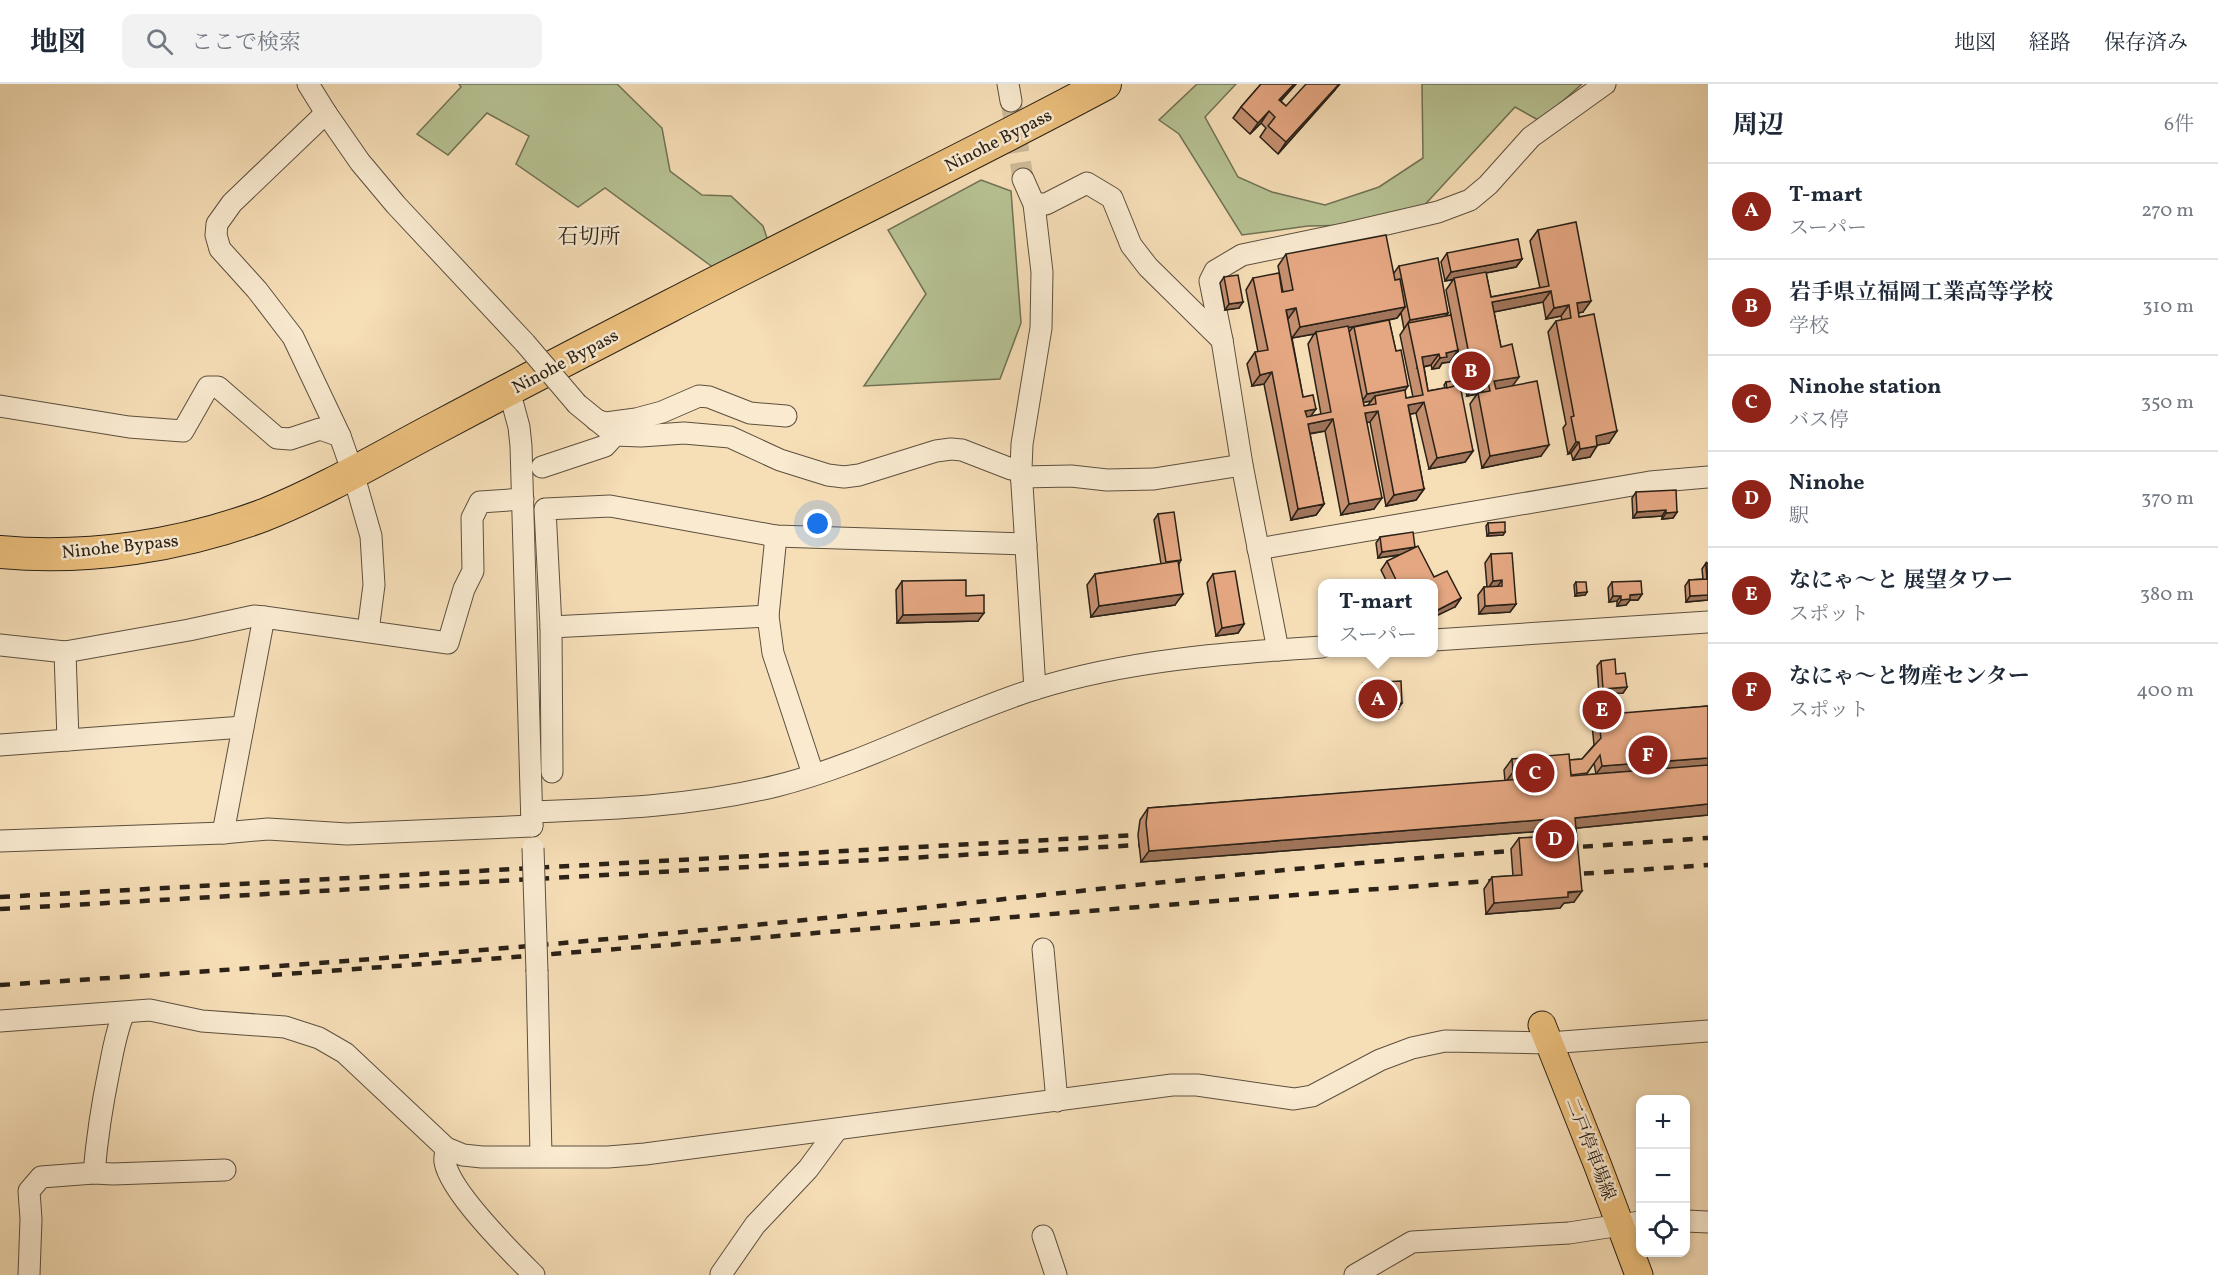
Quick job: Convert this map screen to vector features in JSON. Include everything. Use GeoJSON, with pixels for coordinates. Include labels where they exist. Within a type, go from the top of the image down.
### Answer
{"type":"FeatureCollection","features":[{"type":"Feature","properties":{"kind":"highway","name":"Ninohe Bypass"},"geometry":{"type":"LineString","coordinates":[[0,552],[57,553],[143,546],[189,538],[265,514],[353,473],[509,390],[1105,84]]}},
{"type":"Feature","properties":{"kind":"main road","name":"二戸停車場線"},"geometry":{"type":"LineString","coordinates":[[1546,1034],[1630,1223],[1639,1275]]}},
{"type":"Feature","properties":{"kind":"street"},"geometry":{"type":"LineString","coordinates":[[308,84],[360,162],[396,205],[525,343],[578,404],[615,435],[684,433],[730,436],[780,459],[828,475],[844,477],[871,472],[936,451],[951,449],[962,450],[1021,473],[1107,480],[1154,479],[1242,465]]}},
{"type":"Feature","properties":{"kind":"street"},"geometry":{"type":"LineString","coordinates":[[1278,650],[1242,465],[1210,281],[1215,271],[1242,255],[1438,212],[1470,200],[1488,184],[1531,137],[1605,84]]}},
{"type":"Feature","properties":{"kind":"street"},"geometry":{"type":"LineString","coordinates":[[326,113],[232,203],[217,224],[216,236],[220,249],[257,290],[293,337],[340,436],[371,536],[374,585],[368,631]]}},
{"type":"Feature","properties":{"kind":"street"},"geometry":{"type":"LineString","coordinates":[[1023,179],[1034,204],[1042,272],[1041,328],[1022,444],[1021,473],[1035,689]]}},
{"type":"Feature","properties":{"kind":"street"},"geometry":{"type":"LineString","coordinates":[[1034,204],[1046,204],[1087,183],[1112,198],[1131,245],[1148,267],[1222,340]]}},
{"type":"Feature","properties":{"kind":"street"},"geometry":{"type":"LineString","coordinates":[[0,406],[129,427],[183,431],[208,387],[218,387],[277,438],[290,439],[320,429],[340,436]]}},
{"type":"Feature","properties":{"kind":"street"},"geometry":{"type":"LineString","coordinates":[[509,390],[519,427],[523,499],[541,1156]]}},
{"type":"Feature","properties":{"kind":"street"},"geometry":{"type":"LineString","coordinates":[[595,420],[606,423],[636,419],[662,412],[699,396],[750,413],[786,416]]}},
{"type":"Feature","properties":{"kind":"street"},"geometry":{"type":"LineString","coordinates":[[542,467],[604,446],[615,435]]}},
{"type":"Feature","properties":{"kind":"street"},"geometry":{"type":"LineString","coordinates":[[1258,549],[1650,482],[1708,477]]}},
{"type":"Feature","properties":{"kind":"street"},"geometry":{"type":"LineString","coordinates":[[0,645],[64,652],[254,616],[448,643],[464,589],[473,571],[472,518],[480,502],[523,499]]}},
{"type":"Feature","properties":{"kind":"street"},"geometry":{"type":"LineString","coordinates":[[552,772],[551,627],[546,509],[610,506],[776,536],[1026,544]]}},
{"type":"Feature","properties":{"kind":"street"},"geometry":{"type":"LineString","coordinates":[[776,536],[768,616],[773,653],[813,774]]}},
{"type":"Feature","properties":{"kind":"street"},"geometry":{"type":"LineString","coordinates":[[551,627],[768,616]]}},
{"type":"Feature","properties":{"kind":"street"},"geometry":{"type":"LineString","coordinates":[[223,833],[264,617]]}},
{"type":"Feature","properties":{"kind":"street"},"geometry":{"type":"LineString","coordinates":[[1438,640],[1708,622]]}},
{"type":"Feature","properties":{"kind":"street"},"geometry":{"type":"LineString","coordinates":[[0,841],[223,833],[268,829],[347,834],[532,819],[715,799],[777,786],[813,774],[1035,689],[1144,663],[1318,647]]}},
{"type":"Feature","properties":{"kind":"street"},"geometry":{"type":"LineString","coordinates":[[64,652],[68,740]]}},
{"type":"Feature","properties":{"kind":"street"},"geometry":{"type":"LineString","coordinates":[[0,745],[243,727]]}},
{"type":"Feature","properties":{"kind":"street"},"geometry":{"type":"LineString","coordinates":[[1043,949],[1057,1101]]}},
{"type":"Feature","properties":{"kind":"street"},"geometry":{"type":"LineString","coordinates":[[0,1021],[150,1010],[285,1027],[319,1038],[345,1053],[446,1148],[463,1155],[482,1157],[645,1155],[1172,1085],[1197,1085],[1294,1099],[1312,1096],[1380,1060],[1412,1048],[1445,1041],[1546,1034],[1708,1031]]}},
{"type":"Feature","properties":{"kind":"street"},"geometry":{"type":"LineString","coordinates":[[94,1173],[102,1107],[119,1023],[124,1012]]}},
{"type":"Feature","properties":{"kind":"street"},"geometry":{"type":"LineString","coordinates":[[721,1274],[755,1225],[808,1169],[837,1131]]}},
{"type":"Feature","properties":{"kind":"street"},"geometry":{"type":"LineString","coordinates":[[446,1148],[445,1161],[449,1175],[492,1233],[534,1275]]}},
{"type":"Feature","properties":{"kind":"street"},"geometry":{"type":"LineString","coordinates":[[29,1275],[31,1219],[29,1191],[41,1177],[94,1173],[225,1170]]}},
{"type":"Feature","properties":{"kind":"street"},"geometry":{"type":"LineString","coordinates":[[1690,1221],[1708,1222]]}},
{"type":"Feature","properties":{"kind":"street"},"geometry":{"type":"LineString","coordinates":[[1355,1275],[1412,1242],[1569,1233],[1630,1223]]}},
{"type":"Feature","properties":{"kind":"street"},"geometry":{"type":"LineString","coordinates":[[1043,1236],[1056,1275]]}},
{"type":"Feature","properties":{"kind":"green space"},"geometry":{"type":"Polygon","coordinates":[[[459,84],[617,84],[662,128],[670,171],[702,195],[731,196],[763,226],[770,247],[718,271],[605,188],[578,207],[516,164],[529,136],[487,113],[448,155],[417,134],[461,87],[459,84]]]}},
{"type":"Feature","properties":{"kind":"green space"},"geometry":{"type":"Polygon","coordinates":[[[1197,84],[1236,84],[1205,117],[1238,177],[1272,192],[1325,205],[1379,187],[1423,158],[1422,84],[1582,84],[1540,121],[1515,107],[1407,224],[1308,226],[1242,235],[1179,134],[1159,120],[1197,84]]]}},
{"type":"Feature","properties":{"kind":"green space"},"geometry":{"type":"Polygon","coordinates":[[[981,180],[1011,191],[1021,323],[1000,379],[864,386],[926,294],[888,230],[981,180]]]}},
{"type":"Feature","properties":{"kind":"building"},"geometry":{"type":"Polygon","coordinates":[[[1261,84],[1294,84],[1279,100],[1286,106],[1306,84],[1339,84],[1286,142],[1268,126],[1275,117],[1269,111],[1258,123],[1241,107],[1261,84]]]}},
{"type":"Feature","properties":{"kind":"building"},"geometry":{"type":"Polygon","coordinates":[[[1576,222],[1591,301],[1577,303],[1579,317],[1594,314],[1617,431],[1596,436],[1597,446],[1580,449],[1579,442],[1576,442],[1571,417],[1574,416],[1556,321],[1571,318],[1569,305],[1554,308],[1551,291],[1492,302],[1501,347],[1512,344],[1519,377],[1494,381],[1496,389],[1537,381],[1549,445],[1490,456],[1478,393],[1490,391],[1488,382],[1475,385],[1454,278],[1486,272],[1491,297],[1549,286],[1538,230],[1576,222]]]}},
{"type":"Feature","properties":{"kind":"building"},"geometry":{"type":"Polygon","coordinates":[[[1386,235],[1395,280],[1400,279],[1405,307],[1300,327],[1296,308],[1286,310],[1303,397],[1313,395],[1316,409],[1305,411],[1307,417],[1331,412],[1316,332],[1348,326],[1364,406],[1376,404],[1375,396],[1405,390],[1406,398],[1423,395],[1408,323],[1451,315],[1458,350],[1446,353],[1447,357],[1440,358],[1439,354],[1422,357],[1428,391],[1460,385],[1473,451],[1437,458],[1424,402],[1408,405],[1424,489],[1394,495],[1378,411],[1365,413],[1382,498],[1349,504],[1333,419],[1308,424],[1324,504],[1298,509],[1272,372],[1260,375],[1255,352],[1268,350],[1253,278],[1279,273],[1282,292],[1293,290],[1286,254],[1386,235]]]}},
{"type":"Feature","properties":{"kind":"building"},"geometry":{"type":"Polygon","coordinates":[[[1518,239],[1522,259],[1451,272],[1447,253],[1518,239]]]}},
{"type":"Feature","properties":{"kind":"building"},"geometry":{"type":"Polygon","coordinates":[[[1438,258],[1448,313],[1410,320],[1399,266],[1438,258]]]}},
{"type":"Feature","properties":{"kind":"building"},"geometry":{"type":"Polygon","coordinates":[[[1238,275],[1243,302],[1229,304],[1224,277],[1238,275]]]}},
{"type":"Feature","properties":{"kind":"building"},"geometry":{"type":"Polygon","coordinates":[[[1389,320],[1396,351],[1401,350],[1408,386],[1367,394],[1354,327],[1389,320]]]}},
{"type":"Feature","properties":{"kind":"building"},"geometry":{"type":"Polygon","coordinates":[[[1453,381],[1454,386],[1447,388],[1446,382],[1453,381]]]}},
{"type":"Feature","properties":{"kind":"building"},"geometry":{"type":"Polygon","coordinates":[[[1676,490],[1677,512],[1666,513],[1666,510],[1637,512],[1636,492],[1676,490]]]}},
{"type":"Feature","properties":{"kind":"building"},"geometry":{"type":"Polygon","coordinates":[[[1174,512],[1181,560],[1166,562],[1158,514],[1174,512]]]}},
{"type":"Feature","properties":{"kind":"building"},"geometry":{"type":"Polygon","coordinates":[[[1505,522],[1505,532],[1489,533],[1488,523],[1505,522]]]}},
{"type":"Feature","properties":{"kind":"building"},"geometry":{"type":"Polygon","coordinates":[[[1413,532],[1415,547],[1382,552],[1380,537],[1413,532]]]}},
{"type":"Feature","properties":{"kind":"building"},"geometry":{"type":"Polygon","coordinates":[[[1418,546],[1434,577],[1447,571],[1461,598],[1438,610],[1438,579],[1396,579],[1387,561],[1418,546]]]}},
{"type":"Feature","properties":{"kind":"building"},"geometry":{"type":"Polygon","coordinates":[[[1512,553],[1516,604],[1485,606],[1484,587],[1502,586],[1502,580],[1493,581],[1491,554],[1512,553]]]}},
{"type":"Feature","properties":{"kind":"building"},"geometry":{"type":"Polygon","coordinates":[[[1178,561],[1183,594],[1099,606],[1095,574],[1178,561]]]}},
{"type":"Feature","properties":{"kind":"building"},"geometry":{"type":"Polygon","coordinates":[[[1706,563],[1708,563],[1708,595],[1690,596],[1689,580],[1707,579],[1706,563]]]}},
{"type":"Feature","properties":{"kind":"building"},"geometry":{"type":"Polygon","coordinates":[[[1235,571],[1244,624],[1222,628],[1213,574],[1235,571]]]}},
{"type":"Feature","properties":{"kind":"building"},"geometry":{"type":"Polygon","coordinates":[[[966,580],[966,596],[984,595],[984,613],[903,615],[902,581],[966,580]]]}},
{"type":"Feature","properties":{"kind":"building"},"geometry":{"type":"Polygon","coordinates":[[[1641,581],[1642,594],[1630,595],[1630,599],[1621,600],[1621,596],[1613,596],[1612,582],[1641,581]]]}},
{"type":"Feature","properties":{"kind":"building"},"geometry":{"type":"Polygon","coordinates":[[[1576,582],[1586,582],[1587,592],[1577,593],[1576,582]]]}},
{"type":"Feature","properties":{"kind":"building"},"geometry":{"type":"Polygon","coordinates":[[[1615,659],[1616,674],[1625,673],[1627,687],[1603,689],[1601,661],[1615,659]]]}},
{"type":"Feature","properties":{"kind":"building"},"geometry":{"type":"Polygon","coordinates":[[[1401,681],[1402,703],[1364,706],[1363,683],[1401,681]]]}},
{"type":"Feature","properties":{"kind":"building"},"geometry":{"type":"Polygon","coordinates":[[[1606,693],[1617,703],[1607,715],[1595,706],[1606,693]]]}},
{"type":"Feature","properties":{"kind":"building"},"geometry":{"type":"Polygon","coordinates":[[[1708,706],[1708,758],[1602,766],[1600,755],[1587,773],[1571,775],[1569,760],[1582,759],[1601,738],[1598,715],[1708,706]]]}},
{"type":"Feature","properties":{"kind":"building"},"geometry":{"type":"Polygon","coordinates":[[[1569,754],[1571,776],[1708,765],[1708,804],[1575,818],[1582,891],[1568,892],[1568,897],[1494,903],[1492,877],[1522,875],[1519,838],[1553,836],[1551,819],[1149,851],[1146,823],[1148,808],[1547,777],[1546,769],[1513,772],[1512,759],[1569,754]]]}},
{"type":"Feature","properties":{"kind":"tunnel"},"geometry":{"type":"LineString","coordinates":[[1011,101],[1023,179]]}},
{"type":"Feature","properties":{"kind":"railway"},"geometry":{"type":"LineString","coordinates":[[0,897],[1138,835]]}},
{"type":"Feature","properties":{"kind":"railway"},"geometry":{"type":"LineString","coordinates":[[1563,848],[1708,838]]}},
{"type":"Feature","properties":{"kind":"railway"},"geometry":{"type":"LineString","coordinates":[[0,909],[1139,845]]}},
{"type":"Feature","properties":{"kind":"railway"},"geometry":{"type":"LineString","coordinates":[[0,985],[306,964],[611,939],[1259,873],[1527,850]]}},
{"type":"Feature","properties":{"kind":"railway"},"geometry":{"type":"LineString","coordinates":[[1564,875],[1708,865]]}},
{"type":"Feature","properties":{"kind":"railway"},"geometry":{"type":"LineString","coordinates":[[272,975],[1505,880]]}},
{"type":"Feature","properties":{"kind":"place","name":"岩手県立福岡工業高等学校"},"geometry":{"type":"Point","coordinates":[1471,371]}},
{"type":"Feature","properties":{"kind":"place","name":"T-mart"},"geometry":{"type":"Point","coordinates":[1378,699]}},
{"type":"Feature","properties":{"kind":"place","name":"なにゃ～と 展望タワー"},"geometry":{"type":"Point","coordinates":[1602,710]}},
{"type":"Feature","properties":{"kind":"place","name":"なにゃ～と物産センター"},"geometry":{"type":"Point","coordinates":[1648,755]}},
{"type":"Feature","properties":{"kind":"place","name":"Ninohe station"},"geometry":{"type":"Point","coordinates":[1535,773]}},
{"type":"Feature","properties":{"kind":"place","name":"Ninohe"},"geometry":{"type":"Point","coordinates":[1555,839]}},
{"type":"Feature","properties":{"kind":"district","name":"石切所"},"geometry":{"type":"Point","coordinates":[589,236]}}]}
